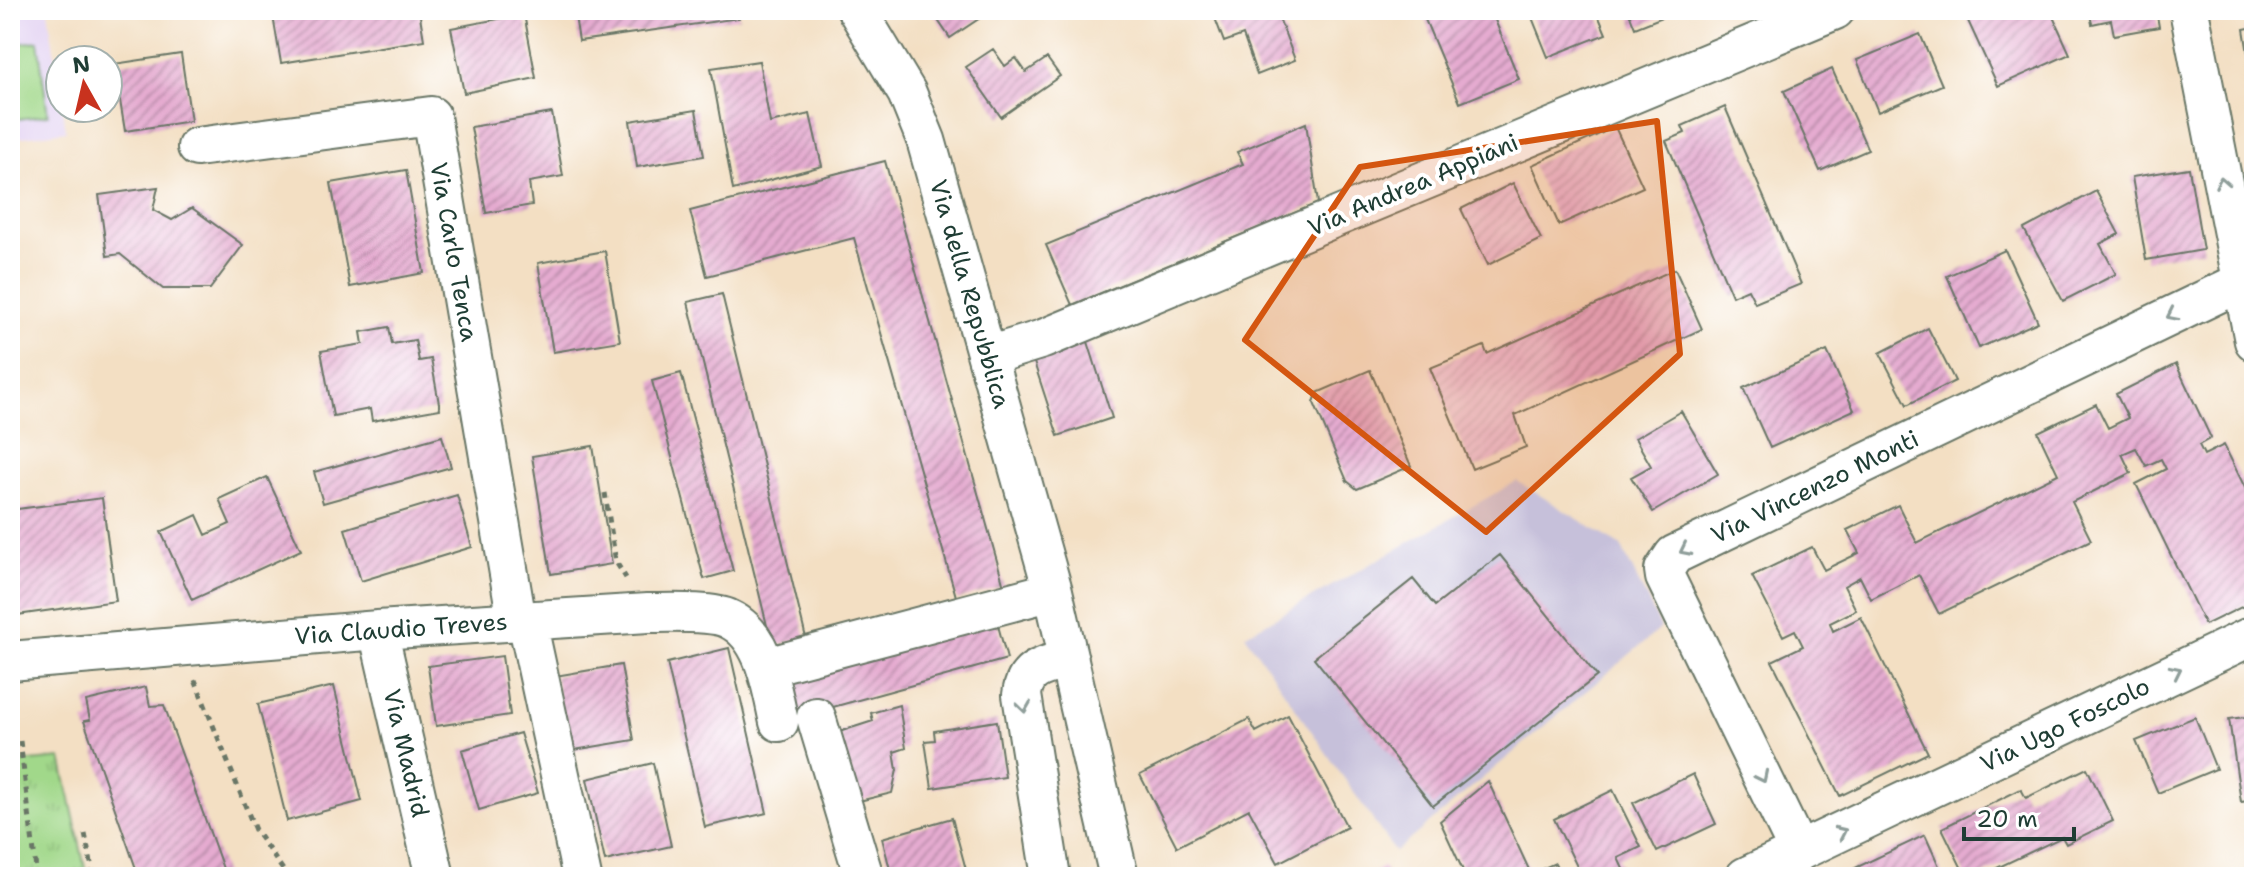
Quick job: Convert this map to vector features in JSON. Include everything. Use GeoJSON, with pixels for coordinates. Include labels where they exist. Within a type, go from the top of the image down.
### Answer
{"type":"FeatureCollection","features":[{"type":"Feature","properties":{"kind":"street","name":"Via della Repubblica"},"geometry":{"type":"LineString","coordinates":[[857,10],[907,93],[926,140],[1053,591],[1119,877]]}},
{"type":"Feature","properties":{"kind":"street","name":"Via Andrea Appiani"},"geometry":{"type":"LineString","coordinates":[[988,356],[1043,339],[1835,10]]}},
{"type":"Feature","properties":{"kind":"street"},"geometry":{"type":"LineString","coordinates":[[2189,10],[2248,278],[2254,341]]}},
{"type":"Feature","properties":{"kind":"street","name":"Via Carlo Tenca"},"geometry":{"type":"LineString","coordinates":[[197,147],[431,116],[522,621],[582,877]]}},
{"type":"Feature","properties":{"kind":"street","name":"Via Vincenzo Monti"},"geometry":{"type":"LineString","coordinates":[[1799,852],[1665,577],[1664,570],[1669,560],[2248,278]]}},
{"type":"Feature","properties":{"kind":"street"},"geometry":{"type":"LineString","coordinates":[[766,667],[1053,591]]}},
{"type":"Feature","properties":{"kind":"street","name":"Via Claudio Treves"},"geometry":{"type":"LineString","coordinates":[[10,661],[378,630],[648,613],[728,618],[750,636],[797,719],[864,877]]}},
{"type":"Feature","properties":{"kind":"street","name":"Via Madrid"},"geometry":{"type":"LineString","coordinates":[[378,630],[435,877]]}},
{"type":"Feature","properties":{"kind":"street","name":"Via Ugo Foscolo"},"geometry":{"type":"LineString","coordinates":[[1745,877],[2254,635]]}},
{"type":"Feature","properties":{"kind":"street"},"geometry":{"type":"LineString","coordinates":[[1051,877],[1022,695],[1024,682],[1030,673],[1069,659]]}},
{"type":"Feature","properties":{"kind":"path"},"geometry":{"type":"LineString","coordinates":[[605,493],[616,562],[648,613]]}},
{"type":"Feature","properties":{"kind":"path"},"geometry":{"type":"LineString","coordinates":[[182,646],[255,830],[288,877]]}},
{"type":"Feature","properties":{"kind":"path"},"geometry":{"type":"LineString","coordinates":[[20,741],[37,877]]}},
{"type":"Feature","properties":{"kind":"path"},"geometry":{"type":"LineString","coordinates":[[85,834],[94,877]]}},
{"type":"Feature","properties":{"kind":"highlighted area"},"geometry":{"type":"Polygon","coordinates":[[[1657,121],[1680,354],[1486,532],[1245,340],[1360,167],[1657,121]]]}},
{"type":"Feature","properties":{"kind":"shaded area"},"geometry":{"type":"Polygon","coordinates":[[[10,10],[48,10],[53,44],[44,44],[44,124],[65,124],[66,131],[10,139],[10,10]]]}},
{"type":"Feature","properties":{"kind":"shaded area"},"geometry":{"type":"Polygon","coordinates":[[[1517,481],[1621,546],[1661,628],[1395,852],[1245,635],[1517,481]]]}},
{"type":"Feature","properties":{"kind":"green space"},"geometry":{"type":"Polygon","coordinates":[[[38,41],[44,85],[44,116],[10,120],[10,45],[38,41]]]}},
{"type":"Feature","properties":{"kind":"green space"},"geometry":{"type":"Polygon","coordinates":[[[61,758],[87,877],[10,877],[10,763],[61,758]]]}},
{"type":"Feature","properties":{"kind":"building"},"geometry":{"type":"Polygon","coordinates":[[[272,10],[419,10],[424,40],[281,63],[272,10]]]}},
{"type":"Feature","properties":{"kind":"building"},"geometry":{"type":"Polygon","coordinates":[[[574,10],[737,10],[739,18],[579,41],[574,10]]]}},
{"type":"Feature","properties":{"kind":"building"},"geometry":{"type":"Polygon","coordinates":[[[931,10],[992,10],[950,38],[931,10]]]}},
{"type":"Feature","properties":{"kind":"building"},"geometry":{"type":"Polygon","coordinates":[[[1212,10],[1276,10],[1295,60],[1257,75],[1243,35],[1224,42],[1212,10]]]}},
{"type":"Feature","properties":{"kind":"building"},"geometry":{"type":"Polygon","coordinates":[[[1421,10],[1491,10],[1519,79],[1460,103],[1421,10]]]}},
{"type":"Feature","properties":{"kind":"building"},"geometry":{"type":"Polygon","coordinates":[[[1529,10],[1596,10],[1606,34],[1548,57],[1529,10]]]}},
{"type":"Feature","properties":{"kind":"building"},"geometry":{"type":"Polygon","coordinates":[[[1628,10],[1680,10],[1635,28],[1628,10]]]}},
{"type":"Feature","properties":{"kind":"building"},"geometry":{"type":"Polygon","coordinates":[[[1963,10],[2050,10],[2070,54],[1998,86],[1963,10]]]}},
{"type":"Feature","properties":{"kind":"building"},"geometry":{"type":"Polygon","coordinates":[[[2089,10],[2156,10],[2159,27],[2114,35],[2111,20],[2092,24],[2089,10]]]}},
{"type":"Feature","properties":{"kind":"building"},"geometry":{"type":"Polygon","coordinates":[[[524,14],[536,78],[464,93],[451,28],[524,14]]]}},
{"type":"Feature","properties":{"kind":"building"},"geometry":{"type":"Polygon","coordinates":[[[2254,27],[2254,78],[2252,78],[2244,29],[2254,27]]]}},
{"type":"Feature","properties":{"kind":"building"},"geometry":{"type":"Polygon","coordinates":[[[1920,34],[1942,85],[1878,112],[1857,60],[1920,34]]]}},
{"type":"Feature","properties":{"kind":"building"},"geometry":{"type":"Polygon","coordinates":[[[993,49],[1005,66],[1016,58],[1026,72],[1047,58],[1060,76],[1001,117],[966,67],[993,49]]]}},
{"type":"Feature","properties":{"kind":"building"},"geometry":{"type":"Polygon","coordinates":[[[181,54],[191,121],[125,131],[124,63],[181,54]]]}},
{"type":"Feature","properties":{"kind":"building"},"geometry":{"type":"Polygon","coordinates":[[[759,61],[770,123],[810,114],[822,166],[733,190],[711,68],[759,61]]]}},
{"type":"Feature","properties":{"kind":"building"},"geometry":{"type":"Polygon","coordinates":[[[1832,69],[1868,150],[1820,171],[1784,91],[1832,69]]]}},
{"type":"Feature","properties":{"kind":"building"},"geometry":{"type":"Polygon","coordinates":[[[1725,107],[1801,284],[1755,303],[1748,289],[1732,296],[1666,141],[1685,133],[1682,126],[1725,107]]]}},
{"type":"Feature","properties":{"kind":"building"},"geometry":{"type":"Polygon","coordinates":[[[696,110],[704,156],[637,167],[630,121],[696,110]]]}},
{"type":"Feature","properties":{"kind":"building"},"geometry":{"type":"Polygon","coordinates":[[[552,113],[563,176],[529,182],[532,205],[486,213],[471,127],[552,113]]]}},
{"type":"Feature","properties":{"kind":"building"},"geometry":{"type":"Polygon","coordinates":[[[1306,123],[1318,203],[1072,305],[1046,245],[1243,164],[1237,152],[1306,123]]]}},
{"type":"Feature","properties":{"kind":"building"},"geometry":{"type":"Polygon","coordinates":[[[1615,127],[1643,187],[1559,225],[1532,165],[1615,127]]]}},
{"type":"Feature","properties":{"kind":"building"},"geometry":{"type":"Polygon","coordinates":[[[885,161],[1004,586],[957,600],[854,238],[707,276],[690,211],[885,161]]]}},
{"type":"Feature","properties":{"kind":"building"},"geometry":{"type":"Polygon","coordinates":[[[2189,168],[2203,250],[2146,260],[2132,177],[2189,168]]]}},
{"type":"Feature","properties":{"kind":"building"},"geometry":{"type":"Polygon","coordinates":[[[406,170],[424,273],[350,287],[331,183],[406,170]]]}},
{"type":"Feature","properties":{"kind":"building"},"geometry":{"type":"Polygon","coordinates":[[[1513,183],[1541,239],[1488,265],[1461,209],[1513,183]]]}},
{"type":"Feature","properties":{"kind":"building"},"geometry":{"type":"Polygon","coordinates":[[[158,187],[153,210],[172,220],[192,208],[243,245],[210,289],[163,289],[120,254],[107,256],[99,195],[158,187]]]}},
{"type":"Feature","properties":{"kind":"building"},"geometry":{"type":"Polygon","coordinates":[[[2096,191],[2119,234],[2100,244],[2116,274],[2063,301],[2024,229],[2096,191]]]}},
{"type":"Feature","properties":{"kind":"building"},"geometry":{"type":"Polygon","coordinates":[[[2005,250],[2038,322],[1979,348],[1947,276],[2005,250]]]}},
{"type":"Feature","properties":{"kind":"building"},"geometry":{"type":"Polygon","coordinates":[[[605,251],[620,341],[553,352],[538,263],[605,251]]]}},
{"type":"Feature","properties":{"kind":"building"},"geometry":{"type":"Polygon","coordinates":[[[1675,269],[1702,329],[1515,415],[1526,447],[1472,469],[1430,368],[1484,346],[1487,354],[1675,269]]]}},
{"type":"Feature","properties":{"kind":"building"},"geometry":{"type":"Polygon","coordinates":[[[722,294],[806,638],[772,646],[688,302],[722,294]]]}},
{"type":"Feature","properties":{"kind":"building"},"geometry":{"type":"Polygon","coordinates":[[[389,327],[392,344],[415,340],[419,361],[431,359],[440,409],[372,421],[370,409],[333,416],[321,351],[363,344],[361,332],[389,327]]]}},
{"type":"Feature","properties":{"kind":"building"},"geometry":{"type":"Polygon","coordinates":[[[1928,328],[1955,381],[1907,405],[1880,353],[1928,328]]]}},
{"type":"Feature","properties":{"kind":"building"},"geometry":{"type":"Polygon","coordinates":[[[1084,329],[1112,418],[1058,436],[1029,347],[1084,329]]]}},
{"type":"Feature","properties":{"kind":"building"},"geometry":{"type":"Polygon","coordinates":[[[1827,351],[1854,410],[1770,448],[1743,388],[1827,351]]]}},
{"type":"Feature","properties":{"kind":"building"},"geometry":{"type":"Polygon","coordinates":[[[2176,364],[2211,438],[2199,445],[2204,455],[2224,445],[2254,506],[2254,601],[2205,625],[2136,484],[2166,469],[2161,459],[2146,466],[2136,448],[2122,454],[2131,473],[2072,502],[2091,540],[1939,614],[1919,575],[1871,599],[1860,577],[1844,586],[1856,610],[1830,623],[1833,631],[1861,617],[1928,753],[1840,796],[1772,661],[1803,646],[1795,630],[1783,636],[1752,576],[1812,547],[1824,570],[1859,553],[1847,530],[1898,505],[1917,543],[2058,474],[2038,432],[2096,404],[2108,428],[2128,418],[2116,394],[2176,364]]]}},
{"type":"Feature","properties":{"kind":"building"},"geometry":{"type":"Polygon","coordinates":[[[1370,370],[1411,466],[1357,489],[1347,481],[1314,403],[1317,393],[1370,370]]]}},
{"type":"Feature","properties":{"kind":"building"},"geometry":{"type":"Polygon","coordinates":[[[681,373],[733,571],[704,579],[652,381],[681,373]]]}},
{"type":"Feature","properties":{"kind":"building"},"geometry":{"type":"Polygon","coordinates":[[[1681,411],[1718,474],[1653,512],[1631,477],[1651,466],[1635,438],[1681,411]]]}},
{"type":"Feature","properties":{"kind":"building"},"geometry":{"type":"Polygon","coordinates":[[[442,436],[451,467],[323,503],[314,472],[442,436]]]}},
{"type":"Feature","properties":{"kind":"building"},"geometry":{"type":"Polygon","coordinates":[[[593,446],[612,564],[551,574],[532,456],[593,446]]]}},
{"type":"Feature","properties":{"kind":"building"},"geometry":{"type":"Polygon","coordinates":[[[267,477],[301,550],[192,600],[161,532],[197,515],[206,535],[230,524],[219,499],[267,477]]]}},
{"type":"Feature","properties":{"kind":"building"},"geometry":{"type":"Polygon","coordinates":[[[457,495],[472,547],[361,581],[345,529],[457,495]]]}},
{"type":"Feature","properties":{"kind":"building"},"geometry":{"type":"Polygon","coordinates":[[[102,498],[116,601],[10,616],[10,510],[102,498]]]}},
{"type":"Feature","properties":{"kind":"building"},"geometry":{"type":"Polygon","coordinates":[[[1500,555],[1597,676],[1433,806],[1314,658],[1413,579],[1435,606],[1500,555]]]}},
{"type":"Feature","properties":{"kind":"building"},"geometry":{"type":"Polygon","coordinates":[[[996,618],[1007,659],[793,718],[782,676],[996,618]]]}},
{"type":"Feature","properties":{"kind":"building"},"geometry":{"type":"Polygon","coordinates":[[[729,648],[767,813],[705,827],[667,663],[729,648]]]}},
{"type":"Feature","properties":{"kind":"building"},"geometry":{"type":"Polygon","coordinates":[[[502,656],[510,715],[436,726],[428,666],[502,656]]]}},
{"type":"Feature","properties":{"kind":"building"},"geometry":{"type":"Polygon","coordinates":[[[621,665],[634,740],[568,751],[555,676],[621,665]]]}},
{"type":"Feature","properties":{"kind":"building"},"geometry":{"type":"Polygon","coordinates":[[[334,686],[362,801],[287,821],[258,704],[334,686]]]}},
{"type":"Feature","properties":{"kind":"building"},"geometry":{"type":"Polygon","coordinates":[[[146,687],[150,706],[164,705],[226,877],[139,877],[84,721],[90,720],[86,701],[146,687]]]}},
{"type":"Feature","properties":{"kind":"building"},"geometry":{"type":"Polygon","coordinates":[[[899,705],[906,748],[894,752],[897,770],[892,793],[859,801],[839,732],[873,721],[871,713],[899,705]]]}},
{"type":"Feature","properties":{"kind":"building"},"geometry":{"type":"Polygon","coordinates":[[[1288,715],[1347,827],[1278,863],[1249,809],[1177,847],[1140,775],[1249,719],[1256,732],[1288,715]]]}},
{"type":"Feature","properties":{"kind":"building"},"geometry":{"type":"Polygon","coordinates":[[[2254,716],[2254,800],[2241,802],[2229,719],[2254,716]]]}},
{"type":"Feature","properties":{"kind":"building"},"geometry":{"type":"Polygon","coordinates":[[[2195,717],[2216,769],[2158,793],[2136,741],[2195,717]]]}},
{"type":"Feature","properties":{"kind":"building"},"geometry":{"type":"Polygon","coordinates":[[[997,721],[1005,777],[932,788],[925,741],[935,740],[934,731],[997,721]]]}},
{"type":"Feature","properties":{"kind":"building"},"geometry":{"type":"Polygon","coordinates":[[[520,733],[538,793],[479,810],[462,750],[520,733]]]}},
{"type":"Feature","properties":{"kind":"building"},"geometry":{"type":"Polygon","coordinates":[[[653,763],[671,846],[605,861],[587,779],[653,763]]]}},
{"type":"Feature","properties":{"kind":"building"},"geometry":{"type":"Polygon","coordinates":[[[2087,768],[2113,821],[2066,844],[2062,837],[1978,877],[1966,877],[1942,828],[2021,789],[2026,798],[2087,768]]]}},
{"type":"Feature","properties":{"kind":"building"},"geometry":{"type":"Polygon","coordinates":[[[1693,774],[1716,824],[1657,852],[1633,803],[1693,774]]]}},
{"type":"Feature","properties":{"kind":"building"},"geometry":{"type":"Polygon","coordinates":[[[1488,781],[1531,874],[1555,863],[1562,877],[1466,877],[1440,821],[1488,781]]]}},
{"type":"Feature","properties":{"kind":"building"},"geometry":{"type":"Polygon","coordinates":[[[1613,790],[1641,847],[1618,858],[1624,871],[1612,877],[1582,877],[1554,819],[1613,790]]]}},
{"type":"Feature","properties":{"kind":"building"},"geometry":{"type":"Polygon","coordinates":[[[952,818],[968,877],[892,877],[882,838],[952,818]]]}},
{"type":"Feature","properties":{"kind":"building"},"geometry":{"type":"Polygon","coordinates":[[[1925,835],[1944,877],[1854,877],[1851,870],[1925,835]]]}},
{"type":"Feature","properties":{"kind":"building"},"geometry":{"type":"Polygon","coordinates":[[[1383,867],[1389,877],[1365,877],[1383,867]]]}}]}
